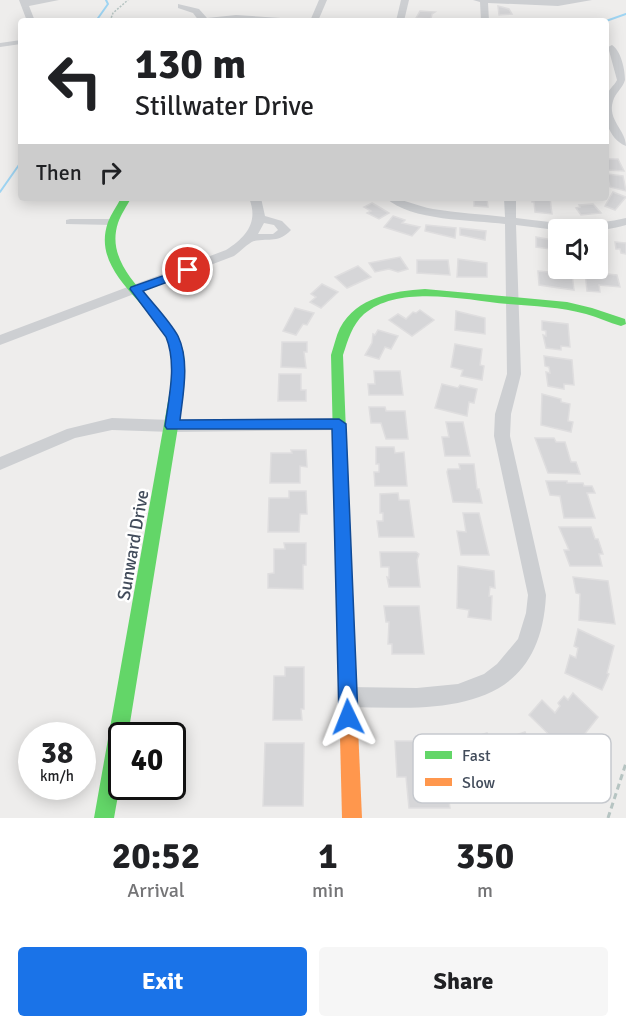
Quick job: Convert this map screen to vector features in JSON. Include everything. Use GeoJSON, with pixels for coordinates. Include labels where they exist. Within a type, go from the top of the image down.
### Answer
{"type":"FeatureCollection","features":[{"type":"Feature","properties":{"kind":"street"},"geometry":{"type":"LineString","coordinates":[[30,18],[24,2],[55,0]]}},
{"type":"Feature","properties":{"kind":"street"},"geometry":{"type":"LineString","coordinates":[[315,18],[323,0]]}},
{"type":"Feature","properties":{"kind":"street"},"geometry":{"type":"LineString","coordinates":[[401,18],[405,0]]}},
{"type":"Feature","properties":{"kind":"street"},"geometry":{"type":"LineString","coordinates":[[477,0],[557,4],[587,0],[596,5]]}},
{"type":"Feature","properties":{"kind":"street"},"geometry":{"type":"LineString","coordinates":[[484,0],[485,18]]}},
{"type":"Feature","properties":{"kind":"street"},"geometry":{"type":"LineString","coordinates":[[181,6],[196,11],[202,18]]}},
{"type":"Feature","properties":{"kind":"street"},"geometry":{"type":"LineString","coordinates":[[228,18],[251,18]]}},
{"type":"Feature","properties":{"kind":"street"},"geometry":{"type":"LineString","coordinates":[[0,45],[18,42]]}},
{"type":"Feature","properties":{"kind":"street"},"geometry":{"type":"LineString","coordinates":[[609,100],[621,78],[609,47],[626,48]]}},
{"type":"Feature","properties":{"kind":"street"},"geometry":{"type":"LineString","coordinates":[[609,118],[614,129],[626,143]]}},
{"type":"Feature","properties":{"kind":"street"},"geometry":{"type":"LineString","coordinates":[[70,222],[112,222],[124,201]]}},
{"type":"Feature","properties":{"kind":"street"},"geometry":{"type":"LineString","coordinates":[[251,238],[260,218],[256,201]]}},
{"type":"Feature","properties":{"kind":"street"},"geometry":{"type":"LineString","coordinates":[[399,201],[429,212],[586,228],[626,221]]}},
{"type":"Feature","properties":{"kind":"street"},"geometry":{"type":"LineString","coordinates":[[348,697],[433,697],[467,692],[489,682],[507,669],[521,653],[531,634],[536,614],[537,595],[502,436],[503,414],[514,374],[510,201]]}},
{"type":"Feature","properties":{"kind":"street"},"geometry":{"type":"LineString","coordinates":[[0,340],[224,256],[251,238],[276,237],[285,230],[278,223],[260,218]]}},
{"type":"Feature","properties":{"kind":"street","name":"Sunward Drive"},"geometry":{"type":"LineString","coordinates":[[104,818],[172,426],[177,390],[178,356],[171,336],[111,255],[108,239],[112,222]]}},
{"type":"Feature","properties":{"kind":"street"},"geometry":{"type":"LineString","coordinates":[[352,818],[338,343],[348,322],[364,309],[387,298],[417,292],[448,293],[579,308],[621,322]]}},
{"type":"Feature","properties":{"kind":"street"},"geometry":{"type":"LineString","coordinates":[[0,464],[72,433],[90,427],[112,424],[172,426],[339,424]]}},
{"type":"Feature","properties":{"kind":"path"},"geometry":{"type":"LineString","coordinates":[[111,18],[128,0]]}},
{"type":"Feature","properties":{"kind":"path"},"geometry":{"type":"LineString","coordinates":[[608,818],[626,763]]}},
{"type":"Feature","properties":{"kind":"building"},"geometry":{"type":"Polygon","coordinates":[[[498,6],[509,9],[512,14],[499,15],[498,6]]]}},
{"type":"Feature","properties":{"kind":"building"},"geometry":{"type":"Polygon","coordinates":[[[420,11],[435,12],[431,18],[416,18],[420,11]]]}},
{"type":"Feature","properties":{"kind":"building"},"geometry":{"type":"Polygon","coordinates":[[[609,159],[618,159],[624,171],[609,170],[609,159]]]}},
{"type":"Feature","properties":{"kind":"building"},"geometry":{"type":"Polygon","coordinates":[[[609,174],[623,176],[626,191],[610,187],[609,174]]]}},
{"type":"Feature","properties":{"kind":"building"},"geometry":{"type":"Polygon","coordinates":[[[613,192],[626,197],[615,210],[605,206],[613,192]]]}},
{"type":"Feature","properties":{"kind":"building"},"geometry":{"type":"Polygon","coordinates":[[[474,201],[487,201],[488,207],[474,206],[474,201]]]}},
{"type":"Feature","properties":{"kind":"building"},"geometry":{"type":"Polygon","coordinates":[[[550,201],[552,214],[535,212],[534,202],[532,202],[550,201]]]}},
{"type":"Feature","properties":{"kind":"building"},"geometry":{"type":"Polygon","coordinates":[[[372,203],[389,213],[379,219],[367,213],[371,211],[364,207],[372,203]]]}},
{"type":"Feature","properties":{"kind":"building"},"geometry":{"type":"Polygon","coordinates":[[[593,204],[601,213],[581,215],[576,208],[580,207],[579,205],[593,204]]]}},
{"type":"Feature","properties":{"kind":"building"},"geometry":{"type":"Polygon","coordinates":[[[393,216],[405,220],[402,223],[420,227],[412,236],[384,227],[393,216]]]}},
{"type":"Feature","properties":{"kind":"building"},"geometry":{"type":"Polygon","coordinates":[[[426,225],[456,228],[455,238],[425,231],[426,225]]]}},
{"type":"Feature","properties":{"kind":"building"},"geometry":{"type":"Polygon","coordinates":[[[460,228],[486,231],[485,240],[460,235],[460,228]]]}},
{"type":"Feature","properties":{"kind":"building"},"geometry":{"type":"Polygon","coordinates":[[[536,237],[548,239],[548,249],[536,247],[536,237]]]}},
{"type":"Feature","properties":{"kind":"building"},"geometry":{"type":"Polygon","coordinates":[[[615,242],[626,243],[626,254],[616,249],[615,242]]]}},
{"type":"Feature","properties":{"kind":"building"},"geometry":{"type":"Polygon","coordinates":[[[400,257],[408,269],[398,272],[389,269],[375,272],[369,263],[400,257]]]}},
{"type":"Feature","properties":{"kind":"building"},"geometry":{"type":"Polygon","coordinates":[[[458,259],[487,263],[487,277],[457,277],[458,259]]]}},
{"type":"Feature","properties":{"kind":"building"},"geometry":{"type":"Polygon","coordinates":[[[417,260],[448,260],[450,275],[417,273],[417,260]]]}},
{"type":"Feature","properties":{"kind":"building"},"geometry":{"type":"Polygon","coordinates":[[[358,266],[371,277],[347,288],[335,277],[358,266]]]}},
{"type":"Feature","properties":{"kind":"building"},"geometry":{"type":"Polygon","coordinates":[[[538,271],[548,272],[548,279],[573,279],[574,290],[539,285],[538,271]]]}},
{"type":"Feature","properties":{"kind":"building"},"geometry":{"type":"Polygon","coordinates":[[[608,274],[617,275],[620,287],[599,285],[600,292],[587,291],[586,279],[608,279],[608,274]]]}},
{"type":"Feature","properties":{"kind":"building"},"geometry":{"type":"Polygon","coordinates":[[[322,284],[338,292],[321,308],[310,302],[316,297],[311,294],[322,284]]]}},
{"type":"Feature","properties":{"kind":"building"},"geometry":{"type":"Polygon","coordinates":[[[295,308],[314,313],[307,325],[303,324],[296,335],[283,331],[295,308]]]}},
{"type":"Feature","properties":{"kind":"building"},"geometry":{"type":"Polygon","coordinates":[[[420,310],[434,320],[412,336],[389,320],[398,314],[406,319],[413,312],[420,310]]]}},
{"type":"Feature","properties":{"kind":"building"},"geometry":{"type":"Polygon","coordinates":[[[456,311],[485,318],[485,334],[455,330],[456,311]]]}},
{"type":"Feature","properties":{"kind":"building"},"geometry":{"type":"Polygon","coordinates":[[[542,321],[568,324],[570,347],[561,346],[561,350],[546,348],[543,335],[546,336],[546,331],[542,330],[542,321]]]}},
{"type":"Feature","properties":{"kind":"building"},"geometry":{"type":"Polygon","coordinates":[[[378,330],[398,336],[391,349],[385,347],[379,359],[365,355],[372,343],[373,334],[375,335],[378,330]]]}},
{"type":"Feature","properties":{"kind":"building"},"geometry":{"type":"Polygon","coordinates":[[[282,342],[307,342],[307,352],[304,352],[306,368],[281,367],[282,342]]]}},
{"type":"Feature","properties":{"kind":"building"},"geometry":{"type":"Polygon","coordinates":[[[455,344],[482,349],[480,365],[484,366],[482,380],[461,376],[463,370],[451,367],[455,344]]]}},
{"type":"Feature","properties":{"kind":"building"},"geometry":{"type":"Polygon","coordinates":[[[544,356],[572,360],[574,385],[564,384],[564,389],[548,386],[546,372],[550,373],[549,367],[545,366],[544,356]]]}},
{"type":"Feature","properties":{"kind":"building"},"geometry":{"type":"Polygon","coordinates":[[[374,371],[400,371],[403,395],[369,395],[368,384],[375,384],[374,371]]]}},
{"type":"Feature","properties":{"kind":"building"},"geometry":{"type":"Polygon","coordinates":[[[279,374],[301,374],[301,390],[306,390],[306,401],[278,401],[279,374]]]}},
{"type":"Feature","properties":{"kind":"building"},"geometry":{"type":"Polygon","coordinates":[[[442,384],[477,389],[474,403],[469,402],[467,416],[435,408],[442,384]]]}},
{"type":"Feature","properties":{"kind":"building"},"geometry":{"type":"Polygon","coordinates":[[[542,394],[570,404],[568,421],[573,422],[571,432],[541,425],[542,394]]]}},
{"type":"Feature","properties":{"kind":"building"},"geometry":{"type":"Polygon","coordinates":[[[369,407],[385,407],[386,411],[405,411],[408,439],[386,439],[381,423],[371,423],[369,407]]]}},
{"type":"Feature","properties":{"kind":"building"},"geometry":{"type":"Polygon","coordinates":[[[446,422],[463,422],[470,456],[445,456],[442,437],[449,437],[446,422]]]}},
{"type":"Feature","properties":{"kind":"building"},"geometry":{"type":"Polygon","coordinates":[[[535,438],[554,438],[556,442],[565,442],[571,462],[576,462],[580,474],[548,473],[535,438]]]}},
{"type":"Feature","properties":{"kind":"building"},"geometry":{"type":"Polygon","coordinates":[[[376,447],[394,447],[395,453],[404,452],[407,486],[375,486],[374,472],[379,472],[379,464],[376,464],[376,447]]]}},
{"type":"Feature","properties":{"kind":"building"},"geometry":{"type":"Polygon","coordinates":[[[291,450],[306,450],[307,467],[300,466],[300,483],[270,483],[271,453],[292,453],[291,450]]]}},
{"type":"Feature","properties":{"kind":"building"},"geometry":{"type":"Polygon","coordinates":[[[459,464],[474,464],[477,489],[479,489],[482,503],[453,502],[447,472],[448,469],[460,469],[459,464]]]}},
{"type":"Feature","properties":{"kind":"building"},"geometry":{"type":"Polygon","coordinates":[[[546,481],[567,481],[567,483],[583,483],[584,486],[592,486],[595,493],[587,493],[595,518],[564,518],[560,496],[550,495],[546,481]]]}},
{"type":"Feature","properties":{"kind":"building"},"geometry":{"type":"Polygon","coordinates":[[[289,491],[306,491],[307,514],[300,514],[299,532],[268,532],[269,498],[289,498],[289,491]]]}},
{"type":"Feature","properties":{"kind":"building"},"geometry":{"type":"Polygon","coordinates":[[[398,493],[399,500],[409,500],[414,537],[379,537],[377,521],[383,521],[383,513],[380,513],[380,494],[398,493]]]}},
{"type":"Feature","properties":{"kind":"building"},"geometry":{"type":"Polygon","coordinates":[[[463,513],[479,513],[489,555],[461,555],[457,531],[466,532],[463,513]]]}},
{"type":"Feature","properties":{"kind":"building"},"geometry":{"type":"Polygon","coordinates":[[[559,527],[591,527],[603,554],[599,554],[602,566],[570,566],[564,550],[569,550],[559,527]]]}},
{"type":"Feature","properties":{"kind":"building"},"geometry":{"type":"Polygon","coordinates":[[[284,543],[306,543],[303,589],[268,588],[268,574],[274,573],[274,549],[285,549],[284,543]]]}},
{"type":"Feature","properties":{"kind":"building"},"geometry":{"type":"Polygon","coordinates":[[[380,552],[416,552],[419,554],[417,560],[420,587],[389,587],[387,577],[389,578],[389,567],[381,567],[380,552]]]}},
{"type":"Feature","properties":{"kind":"building"},"geometry":{"type":"Polygon","coordinates":[[[458,566],[494,571],[495,588],[490,587],[489,596],[492,596],[491,620],[468,617],[469,610],[457,608],[458,566]]]}},
{"type":"Feature","properties":{"kind":"building"},"geometry":{"type":"Polygon","coordinates":[[[573,577],[608,581],[615,624],[579,620],[580,594],[576,593],[573,577]]]}},
{"type":"Feature","properties":{"kind":"building"},"geometry":{"type":"Polygon","coordinates":[[[384,606],[419,606],[424,654],[392,654],[392,644],[388,644],[389,622],[386,622],[384,606]]]}},
{"type":"Feature","properties":{"kind":"building"},"geometry":{"type":"Polygon","coordinates":[[[578,629],[614,646],[607,673],[609,674],[602,690],[565,673],[570,655],[576,658],[578,648],[574,646],[578,629]]]}},
{"type":"Feature","properties":{"kind":"building"},"geometry":{"type":"Polygon","coordinates":[[[285,667],[304,667],[302,720],[273,720],[274,676],[285,676],[285,667]]]}},
{"type":"Feature","properties":{"kind":"building"},"geometry":{"type":"Polygon","coordinates":[[[573,693],[598,717],[585,734],[548,734],[529,715],[542,700],[555,713],[560,706],[558,703],[564,696],[568,700],[573,693]]]}},
{"type":"Feature","properties":{"kind":"building"},"geometry":{"type":"Polygon","coordinates":[[[395,741],[413,741],[413,803],[449,803],[450,808],[409,808],[406,777],[397,777],[395,741]]]}},
{"type":"Feature","properties":{"kind":"building"},"geometry":{"type":"Polygon","coordinates":[[[265,743],[304,743],[303,806],[263,806],[265,743]]]}},
{"type":"Feature","properties":{"kind":"waterway"},"geometry":{"type":"LineString","coordinates":[[98,18],[108,4],[106,0]]}},
{"type":"Feature","properties":{"kind":"waterway"},"geometry":{"type":"LineString","coordinates":[[609,20],[626,14]]}},
{"type":"Feature","properties":{"kind":"waterway"},"geometry":{"type":"LineString","coordinates":[[0,192],[18,166]]}},
{"type":"Feature","properties":{"kind":"traffic: fast"},"geometry":{"type":"LineString","coordinates":[[104,818],[177,390],[178,373],[177,349],[165,325],[124,277],[114,261],[110,243],[113,222],[124,201]]}},
{"type":"Feature","properties":{"kind":"traffic: fast"},"geometry":{"type":"LineString","coordinates":[[345,614],[337,355],[346,329],[360,312],[379,300],[401,294],[425,293],[567,306],[588,310],[621,322]]}},
{"type":"Feature","properties":{"kind":"traffic: slow"},"geometry":{"type":"LineString","coordinates":[[345,614],[352,818]]}},
{"type":"Feature","properties":{"kind":"route"},"geometry":{"type":"LineString","coordinates":[[188,270],[135,289],[171,336],[178,356],[177,390],[172,426],[339,424],[348,717]]}}]}
